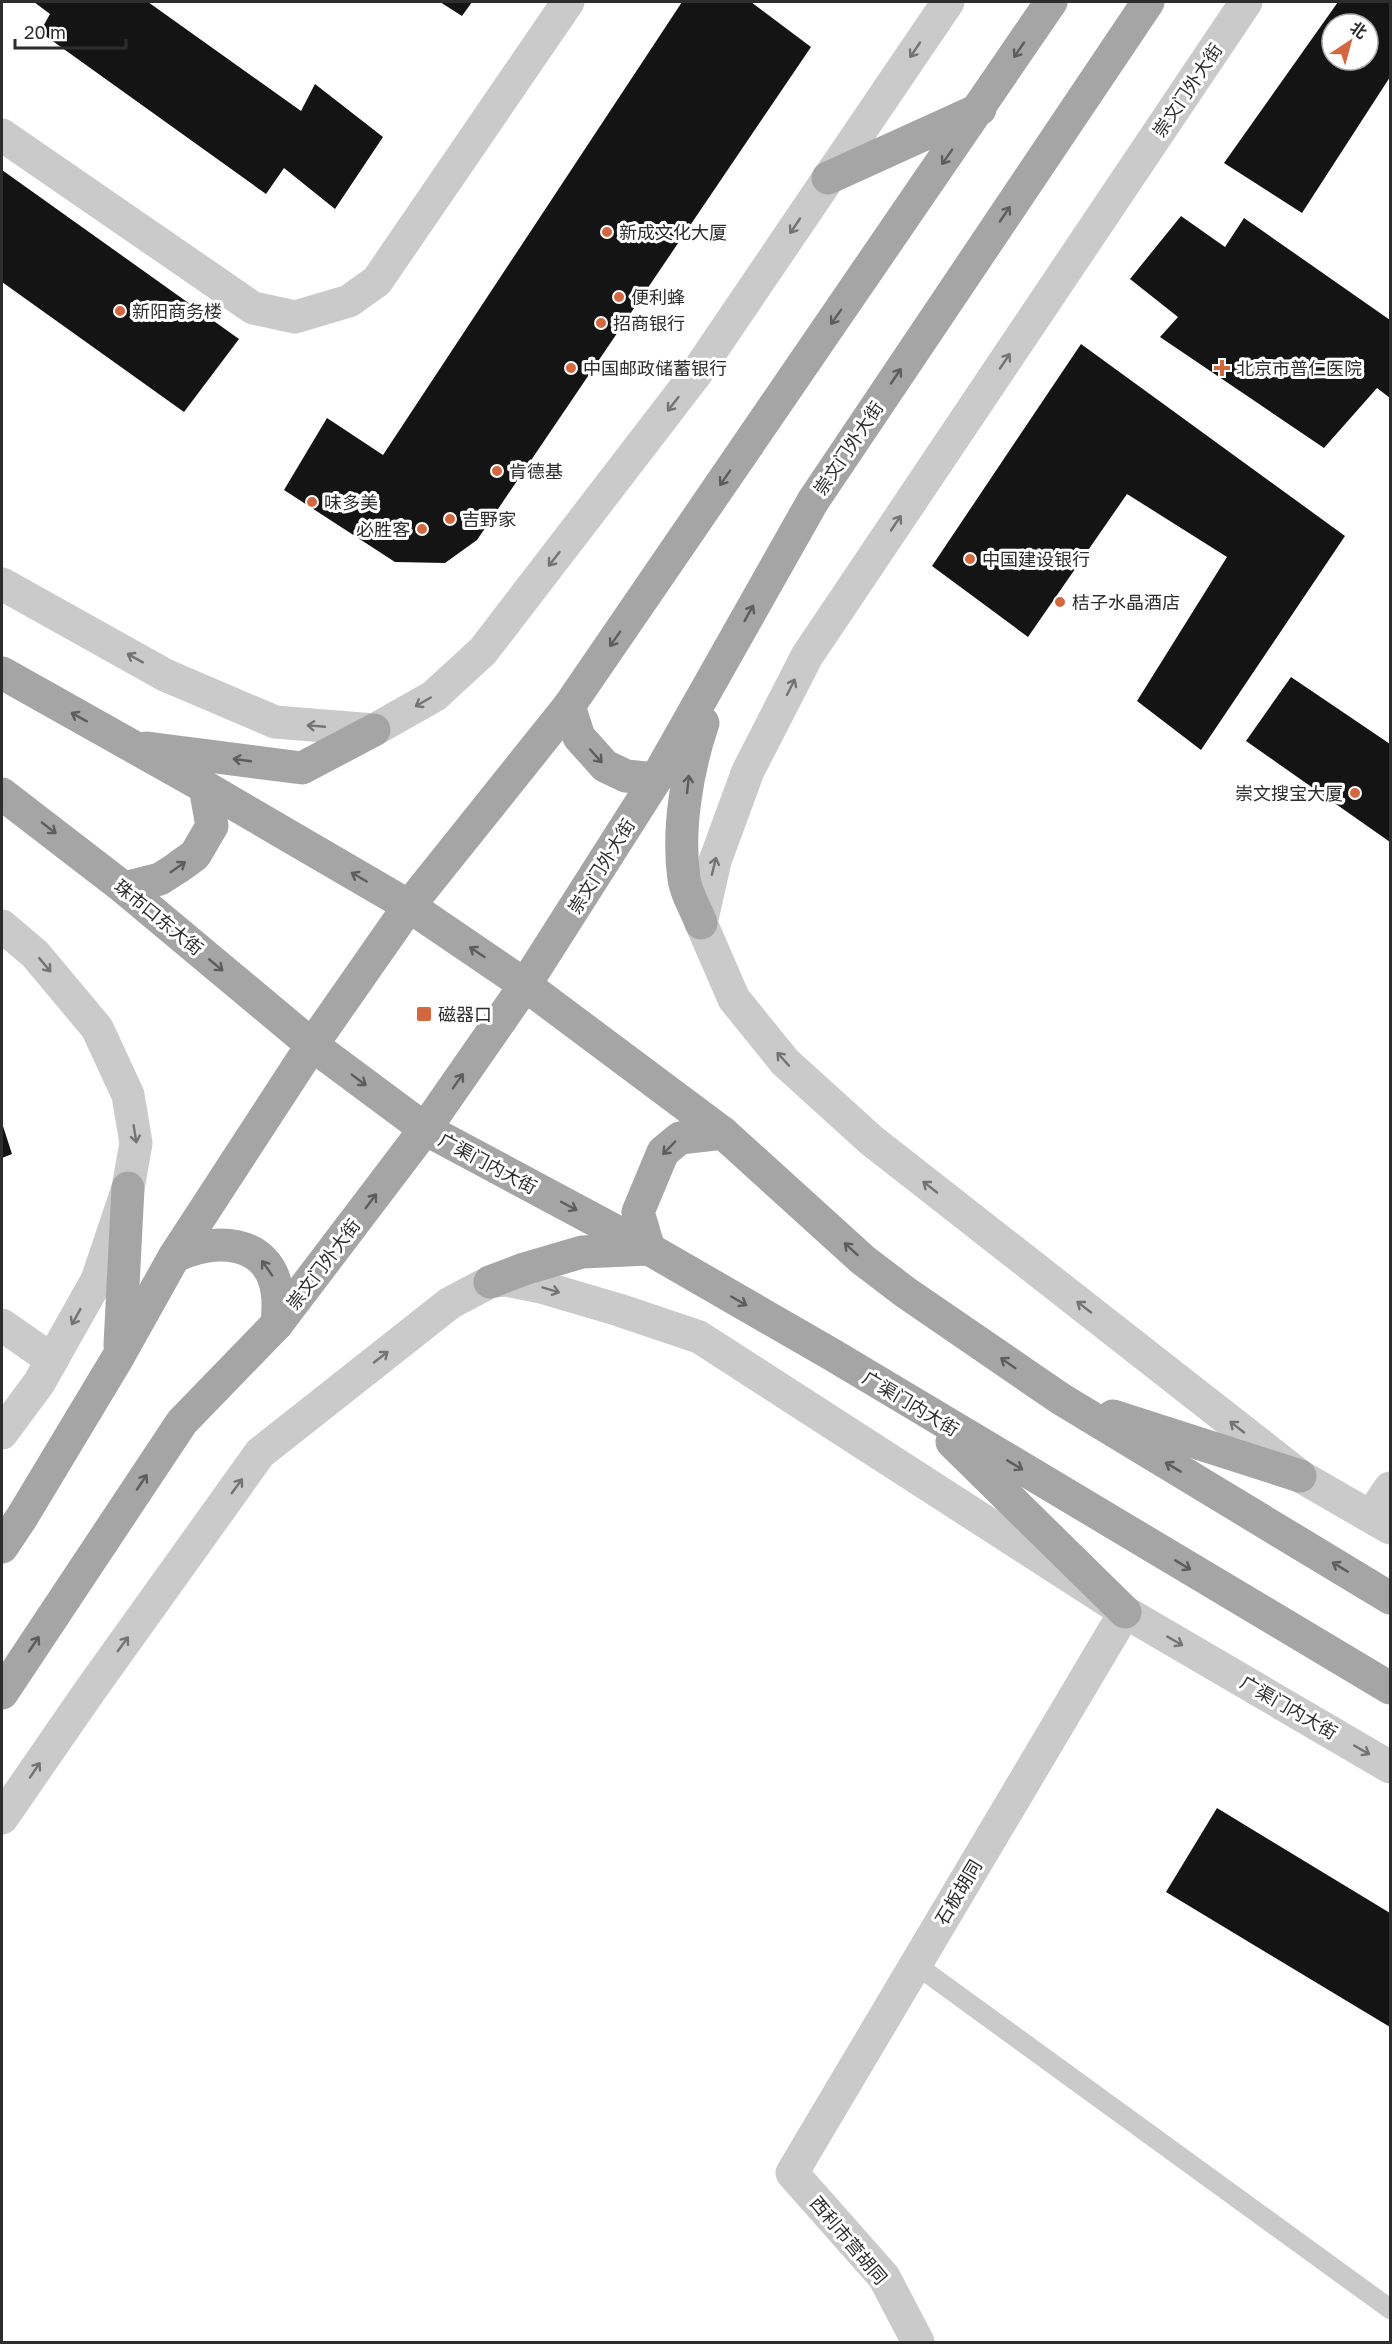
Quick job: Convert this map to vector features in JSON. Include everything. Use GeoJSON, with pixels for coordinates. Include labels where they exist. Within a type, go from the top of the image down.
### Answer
{"type":"FeatureCollection","features":[{"type":"Feature","properties":{"kind":"main road"},"geometry":{"type":"LineString","coordinates":[[2,1547],[12,1522],[120,1353],[174,1257],[312,1045],[409,906],[569,706],[980,109],[1051,2]]}},
{"type":"Feature","properties":{"kind":"main road","name":"崇文门外大街"},"geometry":{"type":"LineString","coordinates":[[2,1693],[182,1422],[277,1324],[425,1130],[525,985],[657,779],[813,501],[1148,2]]}},
{"type":"Feature","properties":{"kind":"main road"},"geometry":{"type":"LineString","coordinates":[[828,178],[980,109]]}},
{"type":"Feature","properties":{"kind":"main road"},"geometry":{"type":"LineString","coordinates":[[701,923],[684,881],[683,837],[690,761],[724,657]]}},
{"type":"Feature","properties":{"kind":"main road"},"geometry":{"type":"LineString","coordinates":[[2,673],[205,787],[409,906],[525,985],[723,1133],[863,1260],[905,1292],[1061,1399],[1390,1598]]}},
{"type":"Feature","properties":{"kind":"main road"},"geometry":{"type":"LineString","coordinates":[[569,706],[579,737],[605,766],[626,776],[657,779]]}},
{"type":"Feature","properties":{"kind":"main road"},"geometry":{"type":"LineString","coordinates":[[130,745],[302,768],[374,730]]}},
{"type":"Feature","properties":{"kind":"main road"},"geometry":{"type":"LineString","coordinates":[[124,888],[160,879],[195,855],[212,826],[205,787]]}},
{"type":"Feature","properties":{"kind":"main road","name":"珠市口东大街"},"geometry":{"type":"LineString","coordinates":[[2,794],[124,888],[312,1045],[425,1130]]}},
{"type":"Feature","properties":{"kind":"main road","name":"广渠门内大街"},"geometry":{"type":"LineString","coordinates":[[425,1130],[649,1249],[1390,1688]]}},
{"type":"Feature","properties":{"kind":"main road"},"geometry":{"type":"LineString","coordinates":[[490,1282],[524,1269],[582,1252],[649,1249],[638,1212],[663,1152],[680,1138],[723,1133]]}},
{"type":"Feature","properties":{"kind":"main road"},"geometry":{"type":"LineString","coordinates":[[120,1353],[128,1188]]}},
{"type":"Feature","properties":{"kind":"main road"},"geometry":{"type":"LineString","coordinates":[[174,1257],[191,1248],[218,1244],[227,1244],[258,1256],[268,1266],[278,1291],[277,1324]]}},
{"type":"Feature","properties":{"kind":"main road"},"geometry":{"type":"LineString","coordinates":[[1061,1399],[1300,1476]]}},
{"type":"Feature","properties":{"kind":"main road"},"geometry":{"type":"LineString","coordinates":[[917,1407],[1125,1612]]}},
{"type":"Feature","properties":{"kind":"street"},"geometry":{"type":"LineString","coordinates":[[2,135],[253,308],[296,317],[349,302],[377,281],[568,2]]}},
{"type":"Feature","properties":{"kind":"street"},"geometry":{"type":"LineString","coordinates":[[2,584],[165,675],[275,722],[374,730],[434,696],[483,651],[695,375],[948,2]]}},
{"type":"Feature","properties":{"kind":"street","name":"崇文门外大街"},"geometry":{"type":"LineString","coordinates":[[701,923],[715,861],[748,771],[807,656],[1246,2]]}},
{"type":"Feature","properties":{"kind":"street"},"geometry":{"type":"LineString","coordinates":[[701,923],[734,999],[785,1062],[871,1140],[1300,1476],[1381,1522],[1390,1488]]}},
{"type":"Feature","properties":{"kind":"street"},"geometry":{"type":"LineString","coordinates":[[2,926],[35,954],[97,1028],[128,1095],[136,1143],[128,1188],[97,1280],[39,1383],[2,1433]]}},
{"type":"Feature","properties":{"kind":"street","name":"广渠门内大街"},"geometry":{"type":"LineString","coordinates":[[490,1282],[506,1280],[541,1287],[699,1337],[1125,1612],[1390,1767]]}},
{"type":"Feature","properties":{"kind":"street"},"geometry":{"type":"LineString","coordinates":[[2,1818],[88,1692],[260,1453],[450,1303],[490,1282]]}},
{"type":"Feature","properties":{"kind":"street"},"geometry":{"type":"LineString","coordinates":[[2,1326],[52,1360]]}},
{"type":"Feature","properties":{"kind":"street","name":"石板胡同"},"geometry":{"type":"LineString","coordinates":[[792,2173],[1125,1612]]}},
{"type":"Feature","properties":{"kind":"street","name":"西利市营胡同"},"geometry":{"type":"LineString","coordinates":[[792,2173],[884,2277],[918,2343]]}},
{"type":"Feature","properties":{"kind":"lane"},"geometry":{"type":"LineString","coordinates":[[915,1964],[1390,2308]]}},
{"type":"Feature","properties":{"kind":"building"},"geometry":{"type":"Polygon","coordinates":[[[34,2],[148,2],[301,111],[315,84],[383,137],[335,209],[284,168],[266,194],[40,32],[50,14],[34,2]]]}},
{"type":"Feature","properties":{"kind":"building"},"geometry":{"type":"Polygon","coordinates":[[[440,2],[472,2],[462,16],[440,2]]]}},
{"type":"Feature","properties":{"kind":"building","name":"新成文化大厦"},"geometry":{"type":"Polygon","coordinates":[[[682,2],[751,2],[811,47],[477,540],[445,563],[395,562],[284,490],[327,418],[383,455],[682,2]]]}},
{"type":"Feature","properties":{"kind":"building"},"geometry":{"type":"Polygon","coordinates":[[[1338,2],[1390,2],[1390,77],[1302,213],[1224,163],[1320,27],[1320,72],[1380,72],[1380,12],[1331,12],[1338,2]]]}},
{"type":"Feature","properties":{"kind":"building","name":"新阳商务楼"},"geometry":{"type":"Polygon","coordinates":[[[2,170],[239,339],[184,412],[2,282],[2,170]]]}},
{"type":"Feature","properties":{"kind":"building"},"geometry":{"type":"Polygon","coordinates":[[[1181,216],[1225,247],[1244,218],[1390,320],[1390,398],[1377,388],[1324,448],[1160,337],[1178,317],[1130,279],[1181,216]]]}},
{"type":"Feature","properties":{"kind":"building"},"geometry":{"type":"Polygon","coordinates":[[[1081,344],[1345,536],[1201,750],[1137,701],[1227,557],[1127,494],[1028,637],[932,566],[1081,344]]]}},
{"type":"Feature","properties":{"kind":"building","name":"崇文搜宝大厦"},"geometry":{"type":"Polygon","coordinates":[[[1291,677],[1390,744],[1390,842],[1246,741],[1291,677]]]}},
{"type":"Feature","properties":{"kind":"building"},"geometry":{"type":"Polygon","coordinates":[[[2,1123],[12,1154],[2,1158],[2,1123]]]}},
{"type":"Feature","properties":{"kind":"building"},"geometry":{"type":"Polygon","coordinates":[[[1217,1808],[1390,1913],[1390,2027],[1166,1892],[1217,1808]]]}},
{"type":"Feature","properties":{"kind":"place","name":"新成文化大厦"},"geometry":{"type":"Point","coordinates":[607,232]}},
{"type":"Feature","properties":{"kind":"place","name":"便利蜂"},"geometry":{"type":"Point","coordinates":[619,297]}},
{"type":"Feature","properties":{"kind":"place","name":"新阳商务楼"},"geometry":{"type":"Point","coordinates":[120,311]}},
{"type":"Feature","properties":{"kind":"place","name":"招商银行"},"geometry":{"type":"Point","coordinates":[601,323]}},
{"type":"Feature","properties":{"kind":"place","name":"中国邮政储蓄银行"},"geometry":{"type":"Point","coordinates":[571,368]}},
{"type":"Feature","properties":{"kind":"place","name":"北京市普仁医院"},"geometry":{"type":"Point","coordinates":[1222,368]}},
{"type":"Feature","properties":{"kind":"place","name":"肯德基"},"geometry":{"type":"Point","coordinates":[497,471]}},
{"type":"Feature","properties":{"kind":"place","name":"味多美"},"geometry":{"type":"Point","coordinates":[312,502]}},
{"type":"Feature","properties":{"kind":"place","name":"吉野家"},"geometry":{"type":"Point","coordinates":[450,519]}},
{"type":"Feature","properties":{"kind":"place","name":"必胜客"},"geometry":{"type":"Point","coordinates":[422,529]}},
{"type":"Feature","properties":{"kind":"place","name":"中国建设银行"},"geometry":{"type":"Point","coordinates":[970,559]}},
{"type":"Feature","properties":{"kind":"place","name":"桔子水晶酒店"},"geometry":{"type":"Point","coordinates":[1060,602]}},
{"type":"Feature","properties":{"kind":"place","name":"崇文搜宝大厦"},"geometry":{"type":"Point","coordinates":[1355,793]}},
{"type":"Feature","properties":{"kind":"place","name":"磁器口"},"geometry":{"type":"Point","coordinates":[424,1014]}}]}
